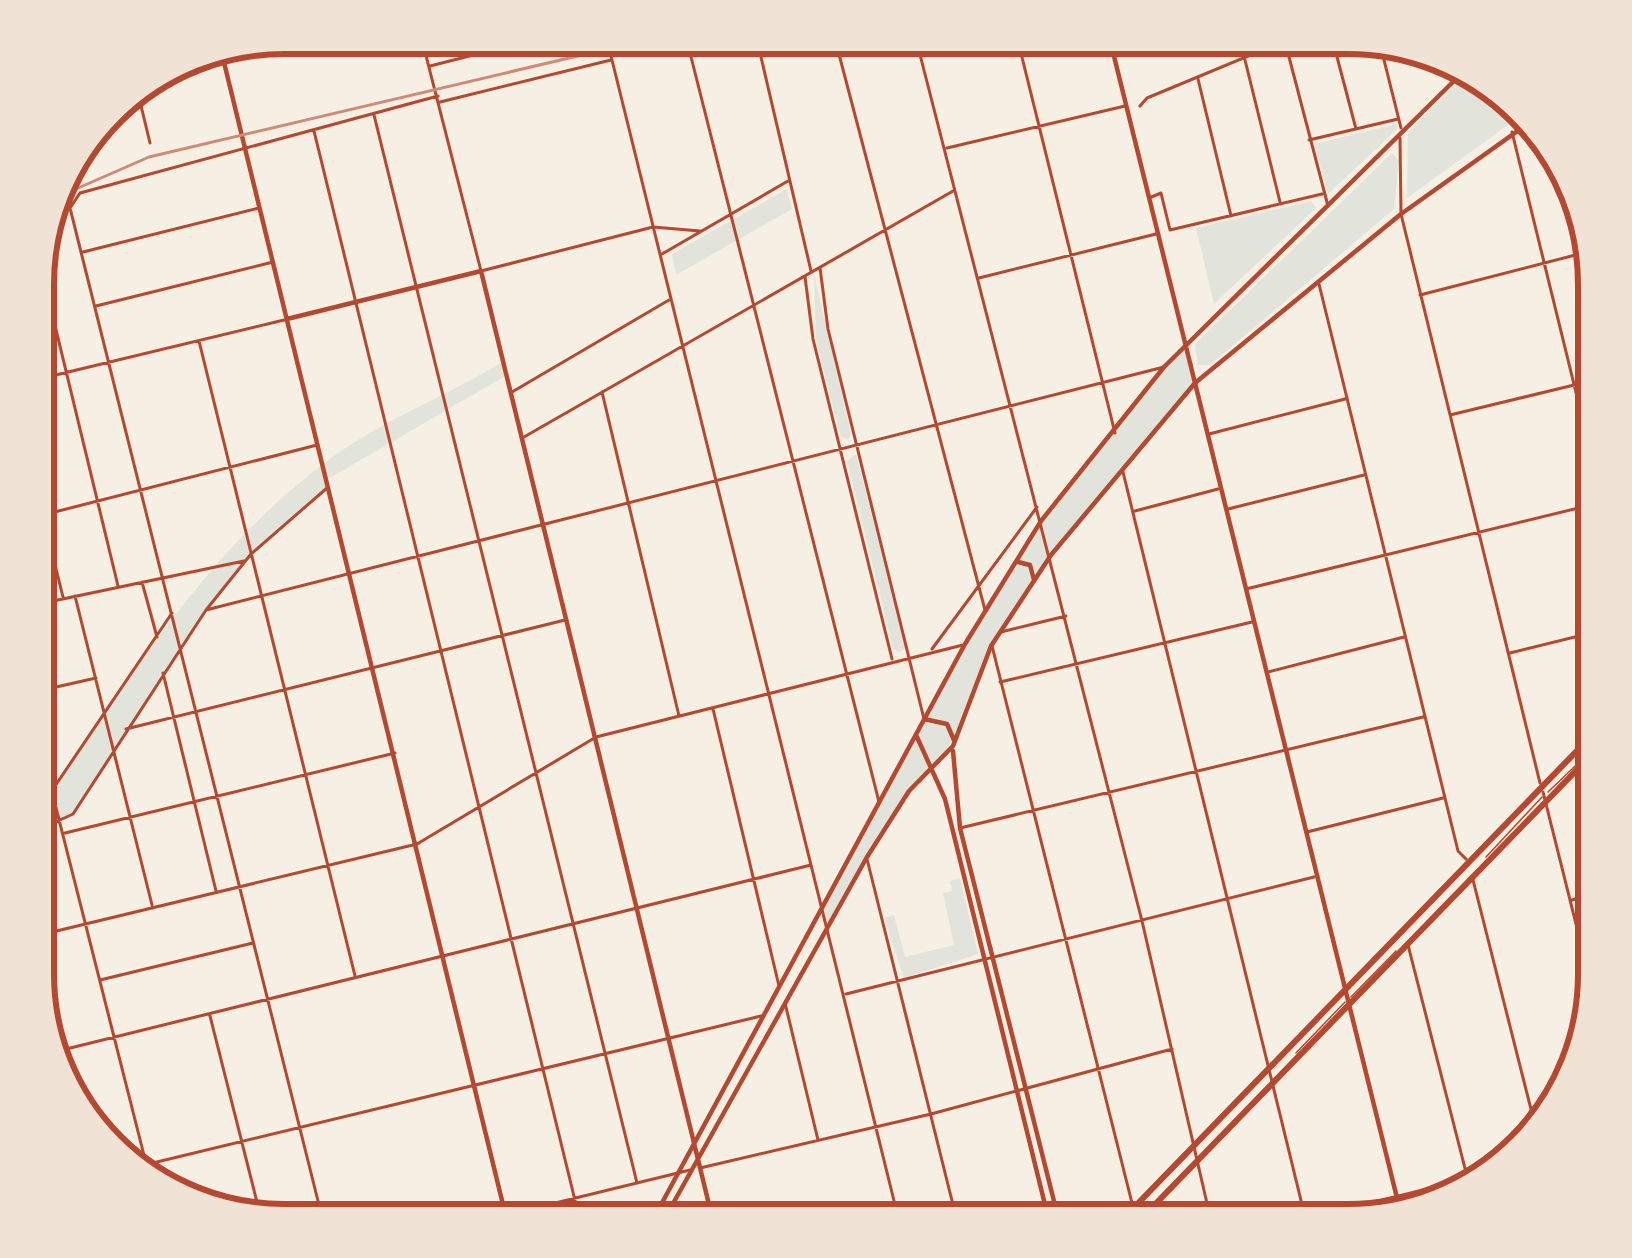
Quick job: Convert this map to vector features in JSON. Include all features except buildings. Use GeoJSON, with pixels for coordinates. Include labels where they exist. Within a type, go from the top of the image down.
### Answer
{"type":"FeatureCollection","features":[{"type":"Feature","properties":{"kind":"main road"},"geometry":{"type":"LineString","coordinates":[[1113,54],[1397,1196]]}},
{"type":"Feature","properties":{"kind":"main road"},"geometry":{"type":"LineString","coordinates":[[223,62],[503,1204]]}},
{"type":"Feature","properties":{"kind":"main road"},"geometry":{"type":"LineString","coordinates":[[662,1204],[965,644],[1042,521],[1185,344],[1455,81]]}},
{"type":"Feature","properties":{"kind":"main road"},"geometry":{"type":"LineString","coordinates":[[672,1204],[867,857],[909,791],[953,746],[991,646],[1051,555],[1195,383],[1400,214],[1518,129]]}},
{"type":"Feature","properties":{"kind":"main road"},"geometry":{"type":"LineString","coordinates":[[287,320],[481,271],[709,1204]]}},
{"type":"Feature","properties":{"kind":"main road"},"geometry":{"type":"LineString","coordinates":[[1018,562],[1030,565],[1034,580]]}},
{"type":"Feature","properties":{"kind":"main road"},"geometry":{"type":"LineString","coordinates":[[924,719],[947,724],[953,746],[956,829],[1055,1204]]}},
{"type":"Feature","properties":{"kind":"main road"},"geometry":{"type":"LineString","coordinates":[[918,731],[921,754],[956,829]]}},
{"type":"Feature","properties":{"kind":"main road"},"geometry":{"type":"LineString","coordinates":[[1138,1204],[1578,748]]}},
{"type":"Feature","properties":{"kind":"main road"},"geometry":{"type":"LineString","coordinates":[[921,754],[944,758]]}},
{"type":"Feature","properties":{"kind":"main road"},"geometry":{"type":"LineString","coordinates":[[1156,1204],[1578,766]]}},
{"type":"Feature","properties":{"kind":"main road"},"geometry":{"type":"LineString","coordinates":[[989,960],[1045,1204]]}},
{"type":"Feature","properties":{"kind":"street"},"geometry":{"type":"LineString","coordinates":[[426,54],[481,271],[653,227],[700,231]]}},
{"type":"Feature","properties":{"kind":"street"},"geometry":{"type":"LineString","coordinates":[[429,66],[474,54]]}},
{"type":"Feature","properties":{"kind":"street"},"geometry":{"type":"LineString","coordinates":[[611,54],[894,1204]]}},
{"type":"Feature","properties":{"kind":"street"},"geometry":{"type":"LineString","coordinates":[[690,54],[879,804]]}},
{"type":"Feature","properties":{"kind":"street"},"geometry":{"type":"LineString","coordinates":[[760,54],[811,271]]}},
{"type":"Feature","properties":{"kind":"street"},"geometry":{"type":"LineString","coordinates":[[839,54],[985,612]]}},
{"type":"Feature","properties":{"kind":"street"},"geometry":{"type":"LineString","coordinates":[[920,54],[1198,1142],[1197,1162],[1207,1204]]}},
{"type":"Feature","properties":{"kind":"street"},"geometry":{"type":"LineString","coordinates":[[1021,54],[1115,433]]}},
{"type":"Feature","properties":{"kind":"street"},"geometry":{"type":"LineString","coordinates":[[1140,106],[1147,98],[1252,54]]}},
{"type":"Feature","properties":{"kind":"street"},"geometry":{"type":"LineString","coordinates":[[1288,54],[1328,206]]}},
{"type":"Feature","properties":{"kind":"street"},"geometry":{"type":"LineString","coordinates":[[1336,54],[1356,129]]}},
{"type":"Feature","properties":{"kind":"street"},"geometry":{"type":"LineString","coordinates":[[1384,57],[1400,119],[1400,214],[1578,933]]}},
{"type":"Feature","properties":{"kind":"street"},"geometry":{"type":"LineString","coordinates":[[1244,58],[1280,204]]}},
{"type":"Feature","properties":{"kind":"street"},"geometry":{"type":"LineString","coordinates":[[319,1204],[71,201],[80,193],[244,147],[612,59]]}},
{"type":"Feature","properties":{"kind":"street"},"geometry":{"type":"LineString","coordinates":[[1197,77],[1231,216]]}},
{"type":"Feature","properties":{"kind":"street"},"geometry":{"type":"LineString","coordinates":[[141,104],[150,142]]}},
{"type":"Feature","properties":{"kind":"street"},"geometry":{"type":"LineString","coordinates":[[945,148],[1126,106]]}},
{"type":"Feature","properties":{"kind":"street"},"geometry":{"type":"LineString","coordinates":[[374,113],[637,1183]]}},
{"type":"Feature","properties":{"kind":"street"},"geometry":{"type":"LineString","coordinates":[[1309,140],[1400,119]]}},
{"type":"Feature","properties":{"kind":"street"},"geometry":{"type":"LineString","coordinates":[[313,129],[575,1204]]}},
{"type":"Feature","properties":{"kind":"street"},"geometry":{"type":"LineString","coordinates":[[1512,132],[1578,401]]}},
{"type":"Feature","properties":{"kind":"street"},"geometry":{"type":"LineString","coordinates":[[660,255],[791,179]]}},
{"type":"Feature","properties":{"kind":"street"},"geometry":{"type":"LineString","coordinates":[[522,438],[956,189]]}},
{"type":"Feature","properties":{"kind":"street"},"geometry":{"type":"LineString","coordinates":[[1149,198],[1161,193],[1170,230],[1322,194]]}},
{"type":"Feature","properties":{"kind":"street"},"geometry":{"type":"LineString","coordinates":[[81,253],[259,208]]}},
{"type":"Feature","properties":{"kind":"street"},"geometry":{"type":"LineString","coordinates":[[978,279],[1158,234]]}},
{"type":"Feature","properties":{"kind":"street"},"geometry":{"type":"LineString","coordinates":[[1420,295],[1576,255]]}},
{"type":"Feature","properties":{"kind":"street"},"geometry":{"type":"LineString","coordinates":[[94,307],[273,262]]}},
{"type":"Feature","properties":{"kind":"street"},"geometry":{"type":"LineString","coordinates":[[820,266],[829,329],[924,719]]}},
{"type":"Feature","properties":{"kind":"street"},"geometry":{"type":"LineString","coordinates":[[805,275],[813,339],[893,662]]}},
{"type":"Feature","properties":{"kind":"street"},"geometry":{"type":"LineString","coordinates":[[1318,284],[1458,851],[1470,857]]}},
{"type":"Feature","properties":{"kind":"street"},"geometry":{"type":"LineString","coordinates":[[511,392],[671,299]]}},
{"type":"Feature","properties":{"kind":"street"},"geometry":{"type":"LineString","coordinates":[[54,376],[287,320]]}},
{"type":"Feature","properties":{"kind":"street"},"geometry":{"type":"LineString","coordinates":[[54,321],[118,586]]}},
{"type":"Feature","properties":{"kind":"street"},"geometry":{"type":"LineString","coordinates":[[199,341],[356,978]]}},
{"type":"Feature","properties":{"kind":"street"},"geometry":{"type":"LineString","coordinates":[[206,610],[1164,367]]}},
{"type":"Feature","properties":{"kind":"street"},"geometry":{"type":"LineString","coordinates":[[1450,415],[1578,384]]}},
{"type":"Feature","properties":{"kind":"street"},"geometry":{"type":"LineString","coordinates":[[601,391],[679,716]]}},
{"type":"Feature","properties":{"kind":"street"},"geometry":{"type":"LineString","coordinates":[[1208,434],[1347,399]]}},
{"type":"Feature","properties":{"kind":"street"},"geometry":{"type":"LineString","coordinates":[[54,512],[319,445]]}},
{"type":"Feature","properties":{"kind":"street"},"geometry":{"type":"LineString","coordinates":[[1123,472],[1302,1204]]}},
{"type":"Feature","properties":{"kind":"street"},"geometry":{"type":"LineString","coordinates":[[1226,510],[1366,475]]}},
{"type":"Feature","properties":{"kind":"street"},"geometry":{"type":"LineString","coordinates":[[54,823],[73,814],[181,644],[245,561],[329,486]]}},
{"type":"Feature","properties":{"kind":"street"},"geometry":{"type":"LineString","coordinates":[[1133,512],[1221,489]]}},
{"type":"Feature","properties":{"kind":"street"},"geometry":{"type":"LineString","coordinates":[[929,653],[1038,506]]}},
{"type":"Feature","properties":{"kind":"street"},"geometry":{"type":"LineString","coordinates":[[1246,590],[1578,508]]}},
{"type":"Feature","properties":{"kind":"street"},"geometry":{"type":"LineString","coordinates":[[54,560],[64,598]]}},
{"type":"Feature","properties":{"kind":"street"},"geometry":{"type":"LineString","coordinates":[[54,600],[245,561]]}},
{"type":"Feature","properties":{"kind":"street"},"geometry":{"type":"LineString","coordinates":[[142,580],[157,637]]}},
{"type":"Feature","properties":{"kind":"street"},"geometry":{"type":"LineString","coordinates":[[75,596],[152,907]]}},
{"type":"Feature","properties":{"kind":"street"},"geometry":{"type":"LineString","coordinates":[[54,789],[173,611]]}},
{"type":"Feature","properties":{"kind":"street"},"geometry":{"type":"LineString","coordinates":[[999,633],[1066,616]]}},
{"type":"Feature","properties":{"kind":"street"},"geometry":{"type":"LineString","coordinates":[[126,729],[567,620]]}},
{"type":"Feature","properties":{"kind":"street"},"geometry":{"type":"LineString","coordinates":[[1000,682],[1254,622]]}},
{"type":"Feature","properties":{"kind":"street"},"geometry":{"type":"LineString","coordinates":[[1266,673],[1406,636]]}},
{"type":"Feature","properties":{"kind":"street"},"geometry":{"type":"LineString","coordinates":[[1508,654],[1578,637]]}},
{"type":"Feature","properties":{"kind":"street"},"geometry":{"type":"LineString","coordinates":[[54,931],[417,844],[596,736],[965,644]]}},
{"type":"Feature","properties":{"kind":"street"},"geometry":{"type":"LineString","coordinates":[[991,646],[1132,1204]]}},
{"type":"Feature","properties":{"kind":"street"},"geometry":{"type":"LineString","coordinates":[[163,671],[216,892]]}},
{"type":"Feature","properties":{"kind":"street"},"geometry":{"type":"LineString","coordinates":[[54,687],[98,677]]}},
{"type":"Feature","properties":{"kind":"street"},"geometry":{"type":"LineString","coordinates":[[712,707],[780,988]]}},
{"type":"Feature","properties":{"kind":"street"},"geometry":{"type":"LineString","coordinates":[[956,829],[1425,716]]}},
{"type":"Feature","properties":{"kind":"street"},"geometry":{"type":"LineString","coordinates":[[64,834],[395,753]]}},
{"type":"Feature","properties":{"kind":"street"},"geometry":{"type":"LineString","coordinates":[[1305,832],[1444,797]]}},
{"type":"Feature","properties":{"kind":"street"},"geometry":{"type":"LineString","coordinates":[[54,801],[145,1157]]}},
{"type":"Feature","properties":{"kind":"street"},"geometry":{"type":"LineString","coordinates":[[867,857],[953,1204]]}},
{"type":"Feature","properties":{"kind":"street"},"geometry":{"type":"LineString","coordinates":[[66,1049],[811,865]]}},
{"type":"Feature","properties":{"kind":"street"},"geometry":{"type":"LineString","coordinates":[[843,995],[1316,877]]}},
{"type":"Feature","properties":{"kind":"street"},"geometry":{"type":"LineString","coordinates":[[1473,878],[1532,1112]]}},
{"type":"Feature","properties":{"kind":"street"},"geometry":{"type":"LineString","coordinates":[[1570,900],[1578,898]]}},
{"type":"Feature","properties":{"kind":"street"},"geometry":{"type":"LineString","coordinates":[[100,980],[254,943]]}},
{"type":"Feature","properties":{"kind":"street"},"geometry":{"type":"LineString","coordinates":[[1408,944],[1466,1171]]}},
{"type":"Feature","properties":{"kind":"street"},"geometry":{"type":"LineString","coordinates":[[784,1001],[818,1141]]}},
{"type":"Feature","properties":{"kind":"street"},"geometry":{"type":"LineString","coordinates":[[210,1014],[257,1202]]}},
{"type":"Feature","properties":{"kind":"street"},"geometry":{"type":"LineString","coordinates":[[153,1163],[763,1016]]}},
{"type":"Feature","properties":{"kind":"street"},"geometry":{"type":"LineString","coordinates":[[550,1204],[931,1114],[1174,1048]]}},
{"type":"Feature","properties":{"kind":"street"},"geometry":{"type":"LineString","coordinates":[[1375,1202],[1430,1188]]}},
{"type":"Feature","properties":{"kind":"lane"},"geometry":{"type":"LineString","coordinates":[[1243,54],[1244,58]]}},
{"type":"Feature","properties":{"kind":"lane"},"geometry":{"type":"LineString","coordinates":[[1470,857],[1488,850],[1578,763]]}},
{"type":"Feature","properties":{"kind":"lane"},"geometry":{"type":"LineString","coordinates":[[1483,866],[1488,850]]}},
{"type":"Feature","properties":{"kind":"lane"},"geometry":{"type":"LineString","coordinates":[[1395,952],[1400,931]]}},
{"type":"Feature","properties":{"kind":"lane"},"geometry":{"type":"LineString","coordinates":[[1294,1062],[1298,1049],[1408,944]]}},
{"type":"Feature","properties":{"kind":"lane"},"geometry":{"type":"LineString","coordinates":[[1283,1050],[1298,1049]]}},
{"type":"Feature","properties":{"kind":"shaded area"},"geometry":{"type":"Polygon","coordinates":[[[1458,82],[1512,122],[1407,198],[1408,133],[1458,82]]]}},
{"type":"Feature","properties":{"kind":"shaded area"},"geometry":{"type":"Polygon","coordinates":[[[1396,124],[1398,128],[1328,194],[1314,144],[1396,124]]]}},
{"type":"Feature","properties":{"kind":"shaded area"},"geometry":{"type":"Polygon","coordinates":[[[1392,153],[1399,161],[1394,209],[1210,365],[1198,365],[1195,344],[1392,153]]]}},
{"type":"Feature","properties":{"kind":"shaded area"},"geometry":{"type":"Polygon","coordinates":[[[787,189],[792,209],[676,275],[672,254],[787,189]]]}},
{"type":"Feature","properties":{"kind":"shaded area"},"geometry":{"type":"Polygon","coordinates":[[[1311,201],[1316,208],[1214,304],[1196,228],[1311,201]]]}},
{"type":"Feature","properties":{"kind":"shaded area"},"geometry":{"type":"Polygon","coordinates":[[[814,274],[851,434],[848,439],[841,437],[816,341],[814,274]]]}},
{"type":"Feature","properties":{"kind":"shaded area"},"geometry":{"type":"Polygon","coordinates":[[[1185,344],[1195,383],[1051,555],[999,633],[950,752],[909,791],[827,927],[822,910],[965,644],[1041,521],[1185,344]]]}},
{"type":"Feature","properties":{"kind":"shaded area"},"geometry":{"type":"Polygon","coordinates":[[[504,361],[507,375],[328,479],[330,486],[251,554],[206,610],[73,814],[58,819],[54,789],[176,614],[245,534],[284,496],[347,447],[504,361]]]}},
{"type":"Feature","properties":{"kind":"shaded area"},"geometry":{"type":"Polygon","coordinates":[[[856,454],[906,648],[899,652],[893,648],[847,461],[856,454]]]}},
{"type":"Feature","properties":{"kind":"shaded area"},"geometry":{"type":"Polygon","coordinates":[[[960,878],[978,954],[904,978],[884,918],[894,915],[905,957],[954,945],[943,893],[952,891],[950,881],[960,878]]]}},
{"type":"Feature","properties":{"kind":"railway"},"geometry":{"type":"LineString","coordinates":[[75,189],[149,157],[586,54]]}}]}
